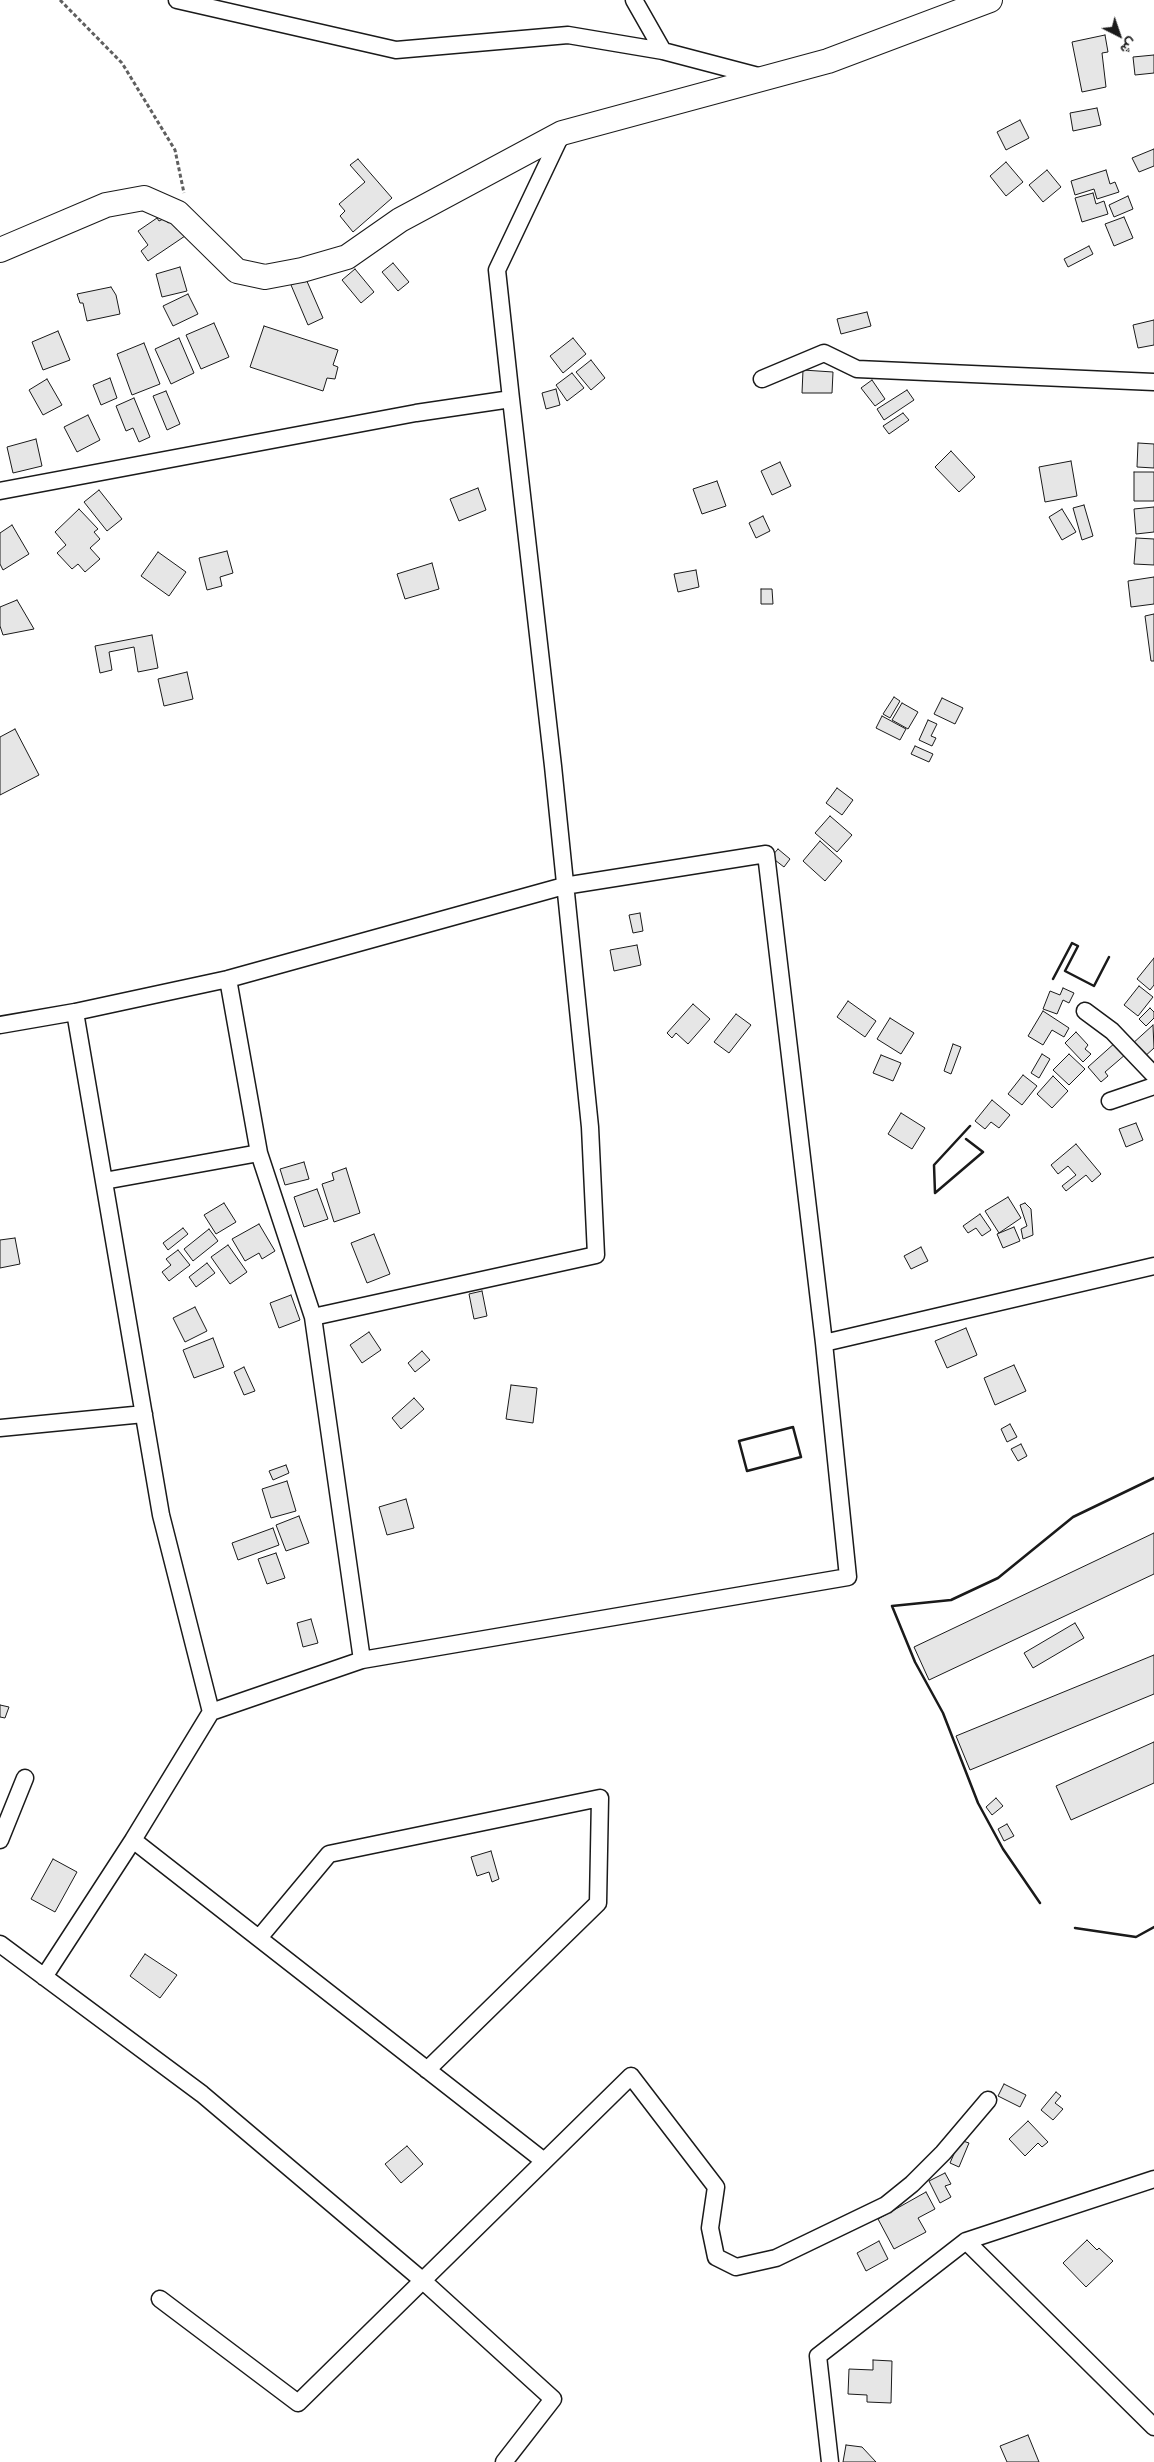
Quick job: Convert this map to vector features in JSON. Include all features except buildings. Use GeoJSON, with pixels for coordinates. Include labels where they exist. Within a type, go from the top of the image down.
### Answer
{"type":"FeatureCollection","features":[{"type":"Feature","properties":{"kind":"street"},"geometry":{"type":"LineString","coordinates":[[177,0],[396,50],[568,35],[663,51],[762,77]]}},
{"type":"Feature","properties":{"kind":"street"},"geometry":{"type":"LineString","coordinates":[[634,0],[663,51]]}},
{"type":"Feature","properties":{"kind":"street"},"geometry":{"type":"LineString","coordinates":[[0,250],[106,204],[144,198],[178,213],[236,271],[265,277],[302,270],[347,257],[400,220],[562,133],[828,60],[990,0]]}},
{"type":"Feature","properties":{"kind":"street"},"geometry":{"type":"LineString","coordinates":[[313,1318],[596,1255],[590,1127],[553,766],[497,270],[562,133]]}},
{"type":"Feature","properties":{"kind":"street"},"geometry":{"type":"LineString","coordinates":[[762,378],[824,353],[857,369],[1154,382]]}},
{"type":"Feature","properties":{"kind":"street"},"geometry":{"type":"LineString","coordinates":[[0,491],[406,415],[511,399]]}},
{"type":"Feature","properties":{"kind":"street"},"geometry":{"type":"LineString","coordinates":[[0,1025],[75,1012],[228,979],[564,886],[766,854],[824,1344],[848,1578],[362,1660],[211,1712],[133,1840],[44,1977]]}},
{"type":"Feature","properties":{"kind":"street"},"geometry":{"type":"LineString","coordinates":[[228,979],[259,1153],[313,1318],[362,1660]]}},
{"type":"Feature","properties":{"kind":"street"},"geometry":{"type":"LineString","coordinates":[[1085,1011],[1112,1031],[1154,1076]]}},
{"type":"Feature","properties":{"kind":"street"},"geometry":{"type":"LineString","coordinates":[[75,1012],[161,1516],[211,1712]]}},
{"type":"Feature","properties":{"kind":"street"},"geometry":{"type":"LineString","coordinates":[[1110,1101],[1154,1086]]}},
{"type":"Feature","properties":{"kind":"street"},"geometry":{"type":"LineString","coordinates":[[104,1181],[259,1153]]}},
{"type":"Feature","properties":{"kind":"street"},"geometry":{"type":"LineString","coordinates":[[824,1344],[1154,1266]]}},
{"type":"Feature","properties":{"kind":"street"},"geometry":{"type":"LineString","coordinates":[[0,1428],[144,1414]]}},
{"type":"Feature","properties":{"kind":"street"},"geometry":{"type":"LineString","coordinates":[[0,1840],[25,1778]]}},
{"type":"Feature","properties":{"kind":"street"},"geometry":{"type":"LineString","coordinates":[[259,1938],[329,1854],[600,1798],[598,1903],[427,2070]]}},
{"type":"Feature","properties":{"kind":"street"},"geometry":{"type":"LineString","coordinates":[[133,1840],[544,2161]]}},
{"type":"Feature","properties":{"kind":"street"},"geometry":{"type":"LineString","coordinates":[[0,1944],[202,2094],[422,2280],[553,2398],[504,2462]]}},
{"type":"Feature","properties":{"kind":"street"},"geometry":{"type":"LineString","coordinates":[[160,2298],[298,2403],[631,2076],[716,2187],[710,2228],[716,2257],[736,2267],[776,2258],[886,2205],[912,2184],[943,2153],[988,2100]]}},
{"type":"Feature","properties":{"kind":"street"},"geometry":{"type":"LineString","coordinates":[[830,2462],[818,2356],[966,2241],[1154,2179]]}},
{"type":"Feature","properties":{"kind":"street"},"geometry":{"type":"LineString","coordinates":[[966,2241],[1154,2427]]}},
{"type":"Feature","properties":{"kind":"path"},"geometry":{"type":"LineString","coordinates":[[60,0],[122,63],[176,150],[190,224]]}},
{"type":"Feature","properties":{"kind":"wall"},"geometry":{"type":"LineString","coordinates":[[1053,979],[1072,943],[1078,946],[1065,971],[1094,986],[1109,957]]}},
{"type":"Feature","properties":{"kind":"wall"},"geometry":{"type":"LineString","coordinates":[[966,1139],[983,1152],[935,1193],[934,1165],[970,1126]]}},
{"type":"Feature","properties":{"kind":"wall"},"geometry":{"type":"LineString","coordinates":[[793,1427],[801,1457],[747,1471],[739,1441],[793,1427]]}},
{"type":"Feature","properties":{"kind":"wall"},"geometry":{"type":"LineString","coordinates":[[1040,1903],[1003,1849],[978,1803],[943,1713],[915,1662],[892,1606],[951,1600],[998,1578],[1073,1517],[1154,1478]]}},
{"type":"Feature","properties":{"kind":"wall"},"geometry":{"type":"LineString","coordinates":[[1075,1928],[1136,1937],[1154,1927]]}}]}
